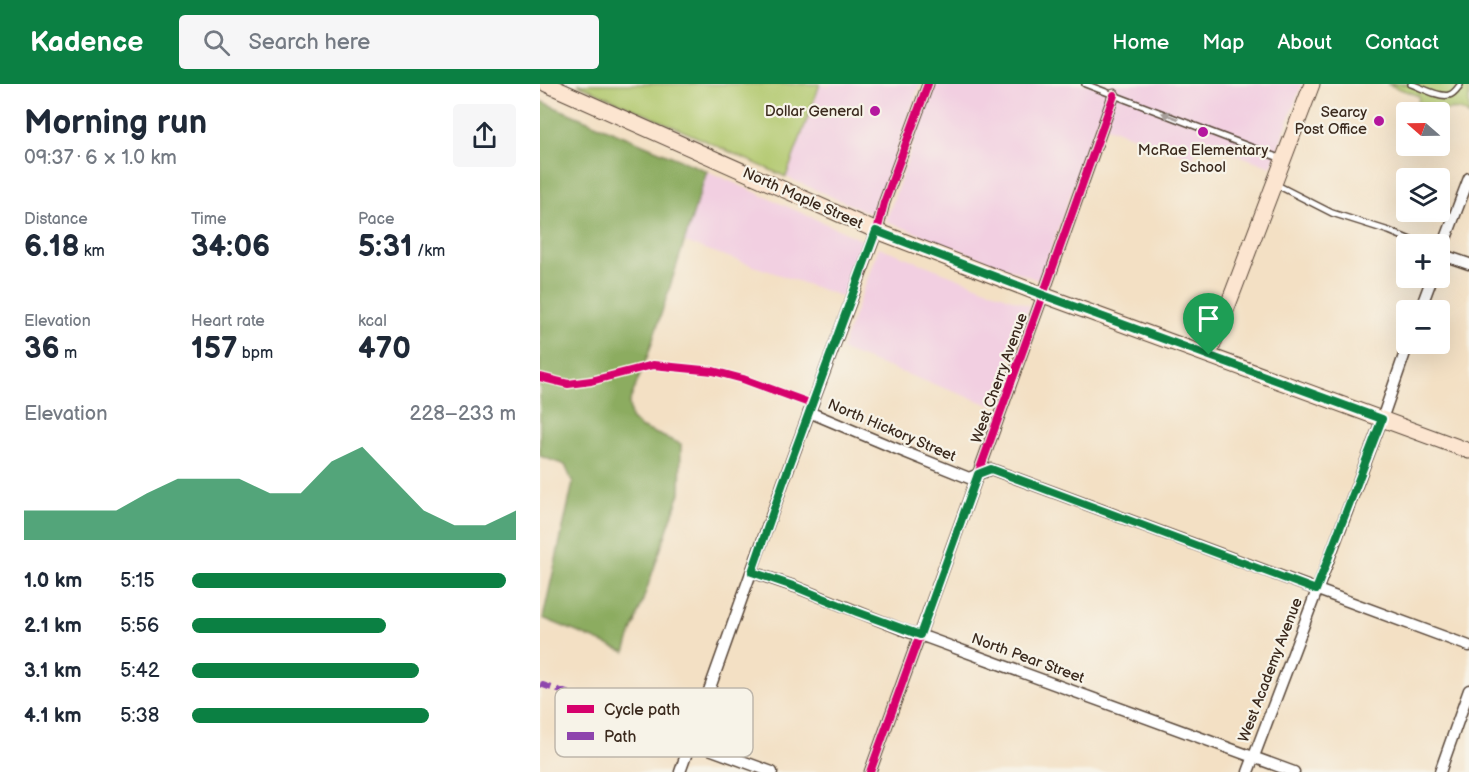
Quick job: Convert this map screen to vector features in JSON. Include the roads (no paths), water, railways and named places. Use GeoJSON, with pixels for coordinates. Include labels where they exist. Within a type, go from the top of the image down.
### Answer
{"type":"FeatureCollection","features":[{"type":"Feature","properties":{"kind":"main road","name":"North Maple Street"},"geometry":{"type":"LineString","coordinates":[[546,84],[876,231],[1043,295],[1469,451]]}},
{"type":"Feature","properties":{"kind":"main road"},"geometry":{"type":"LineString","coordinates":[[1209,355],[1312,84]]}},
{"type":"Feature","properties":{"kind":"street"},"geometry":{"type":"LineString","coordinates":[[710,688],[928,84]]}},
{"type":"Feature","properties":{"kind":"street","name":"West Cherry Avenue"},"geometry":{"type":"LineString","coordinates":[[870,772],[1114,95]]}},
{"type":"Feature","properties":{"kind":"street"},"geometry":{"type":"LineString","coordinates":[[1448,234],[1469,178]]}},
{"type":"Feature","properties":{"kind":"street"},"geometry":{"type":"LineString","coordinates":[[1450,257],[1469,264]]}},
{"type":"Feature","properties":{"kind":"street","name":"West Academy Avenue"},"geometry":{"type":"LineString","coordinates":[[1248,772],[1405,354]]}},
{"type":"Feature","properties":{"kind":"street","name":"North Hickory Street"},"geometry":{"type":"LineString","coordinates":[[809,412],[969,478],[991,469],[1469,645]]}},
{"type":"Feature","properties":{"kind":"street","name":"North Pear Street"},"geometry":{"type":"LineString","coordinates":[[752,572],[1294,772]]}},
{"type":"Feature","properties":{"kind":"street"},"geometry":{"type":"LineString","coordinates":[[1440,772],[1469,690]]}},
{"type":"Feature","properties":{"kind":"street"},"geometry":{"type":"LineString","coordinates":[[680,772],[685,757]]}},
{"type":"Feature","properties":{"kind":"street"},"geometry":{"type":"LineString","coordinates":[[731,757],[772,772]]}},
{"type":"Feature","properties":{"kind":"lane"},"geometry":{"type":"LineString","coordinates":[[1085,84],[1283,159]]}},
{"type":"Feature","properties":{"kind":"lane"},"geometry":{"type":"LineString","coordinates":[[1411,84],[1447,96],[1453,94],[1460,85]]}},
{"type":"Feature","properties":{"kind":"lane"},"geometry":{"type":"LineString","coordinates":[[1274,184],[1332,213],[1396,234]]}},
{"type":"Feature","properties":{"kind":"place","name":"Dollar General"},"geometry":{"type":"Point","coordinates":[875,111]}},
{"type":"Feature","properties":{"kind":"place","name":"Searcy Post Office"},"geometry":{"type":"Point","coordinates":[1379,121]}},
{"type":"Feature","properties":{"kind":"place","name":"McRae Elementary School"},"geometry":{"type":"Point","coordinates":[1203,132]}}]}
